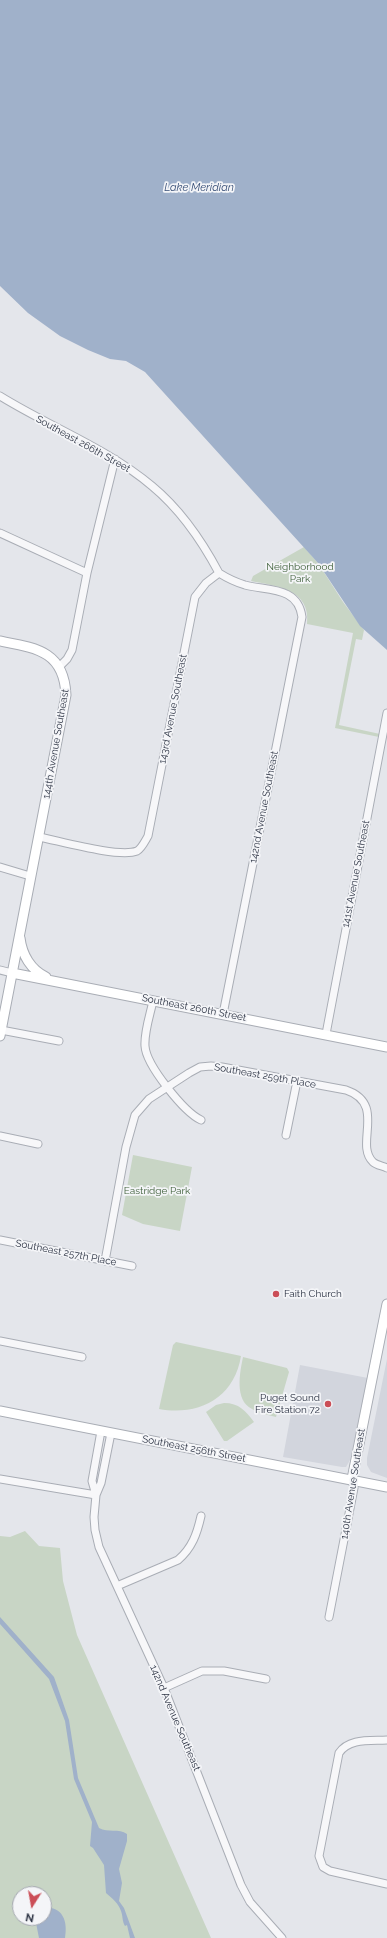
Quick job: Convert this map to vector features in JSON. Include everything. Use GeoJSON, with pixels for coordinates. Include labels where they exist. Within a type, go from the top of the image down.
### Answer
{"type":"FeatureCollection","features":[{"type":"Feature","properties":{"kind":"street","name":"Southeast 266th Street"},"geometry":{"type":"LineString","coordinates":[[0,396],[33,416],[115,459],[154,487],[187,522],[204,546],[219,573]]}},
{"type":"Feature","properties":{"kind":"street"},"geometry":{"type":"LineString","coordinates":[[0,641],[38,650],[50,656],[60,666],[67,659],[72,650],[87,573],[115,459]]}},
{"type":"Feature","properties":{"kind":"street"},"geometry":{"type":"LineString","coordinates":[[0,534],[87,573]]}},
{"type":"Feature","properties":{"kind":"street","name":"142nd Avenue Southeast"},"geometry":{"type":"LineString","coordinates":[[219,573],[231,580],[245,585],[286,592],[296,601],[301,612],[301,624],[223,1014]]}},
{"type":"Feature","properties":{"kind":"street","name":"143rd Avenue Southeast"},"geometry":{"type":"LineString","coordinates":[[40,837],[115,852],[137,851],[148,836],[195,597],[200,589],[219,573]]}},
{"type":"Feature","properties":{"kind":"street","name":"144th Avenue Southeast"},"geometry":{"type":"LineString","coordinates":[[1,1033],[30,876],[40,837],[66,695],[66,682],[60,666]]}},
{"type":"Feature","properties":{"kind":"street","name":"141st Avenue Southeast"},"geometry":{"type":"LineString","coordinates":[[326,1034],[387,713]]}},
{"type":"Feature","properties":{"kind":"street"},"geometry":{"type":"LineString","coordinates":[[0,867],[30,876]]}},
{"type":"Feature","properties":{"kind":"street"},"geometry":{"type":"LineString","coordinates":[[20,930],[23,952],[30,965],[41,975],[54,981]]}},
{"type":"Feature","properties":{"kind":"street","name":"Southeast 260th Street"},"geometry":{"type":"LineString","coordinates":[[0,970],[387,1047]]}},
{"type":"Feature","properties":{"kind":"street"},"geometry":{"type":"LineString","coordinates":[[152,1001],[145,1047],[151,1064],[184,1109],[201,1120]]}},
{"type":"Feature","properties":{"kind":"street"},"geometry":{"type":"LineString","coordinates":[[1,1033],[59,1042]]}},
{"type":"Feature","properties":{"kind":"street","name":"Southeast 259th Place"},"geometry":{"type":"LineString","coordinates":[[168,1087],[200,1067],[211,1066],[346,1090],[356,1094],[364,1100],[367,1111],[367,1148],[369,1156],[373,1163],[387,1168]]}},
{"type":"Feature","properties":{"kind":"street"},"geometry":{"type":"LineString","coordinates":[[286,1135],[297,1081]]}},
{"type":"Feature","properties":{"kind":"street"},"geometry":{"type":"LineString","coordinates":[[105,1261],[126,1147],[132,1123],[144,1103],[168,1087]]}},
{"type":"Feature","properties":{"kind":"street"},"geometry":{"type":"LineString","coordinates":[[0,1136],[38,1144]]}},
{"type":"Feature","properties":{"kind":"street","name":"Southeast 257th Place"},"geometry":{"type":"LineString","coordinates":[[0,1240],[132,1266]]}},
{"type":"Feature","properties":{"kind":"street","name":"140th Avenue Southeast"},"geometry":{"type":"LineString","coordinates":[[329,1618],[354,1488],[352,1479],[387,1304]]}},
{"type":"Feature","properties":{"kind":"street"},"geometry":{"type":"LineString","coordinates":[[0,1340],[82,1357]]}},
{"type":"Feature","properties":{"kind":"street","name":"Southeast 256th Street"},"geometry":{"type":"LineString","coordinates":[[0,1411],[387,1487]]}},
{"type":"Feature","properties":{"kind":"street","name":"142nd Avenue Southeast"},"geometry":{"type":"LineString","coordinates":[[96,1495],[92,1481],[101,1431]]}},
{"type":"Feature","properties":{"kind":"street","name":"142nd Avenue Southeast"},"geometry":{"type":"LineString","coordinates":[[111,1433],[101,1483],[96,1495],[94,1517],[99,1548],[164,1688],[241,1885],[250,1902],[280,1935]]}},
{"type":"Feature","properties":{"kind":"street"},"geometry":{"type":"LineString","coordinates":[[0,1479],[96,1495]]}},
{"type":"Feature","properties":{"kind":"street"},"geometry":{"type":"LineString","coordinates":[[117,1586],[178,1560],[186,1553],[192,1543],[201,1516]]}},
{"type":"Feature","properties":{"kind":"street"},"geometry":{"type":"LineString","coordinates":[[164,1688],[202,1671],[224,1671],[266,1679]]}},
{"type":"Feature","properties":{"kind":"street"},"geometry":{"type":"LineString","coordinates":[[387,1740],[350,1743],[344,1746],[339,1753],[320,1849],[320,1861],[323,1867],[338,1873],[387,1884]]}},
{"type":"Feature","properties":{"kind":"shaded area"},"geometry":{"type":"Polygon","coordinates":[[[387,1359],[387,1478],[371,1472],[367,1465],[367,1458],[387,1359]]]}},
{"type":"Feature","properties":{"kind":"shaded area"},"geometry":{"type":"Polygon","coordinates":[[[300,1365],[368,1378],[350,1460],[346,1467],[283,1457],[300,1365]]]}},
{"type":"Feature","properties":{"kind":"green space","name":"Neighborhood Park"},"geometry":{"type":"Polygon","coordinates":[[[304,547],[318,563],[343,602],[364,630],[362,640],[356,639],[339,725],[380,734],[379,737],[335,728],[353,633],[307,624],[307,612],[298,596],[281,588],[251,581],[253,576],[304,547]]]}},
{"type":"Feature","properties":{"kind":"green space","name":"Eastridge Park"},"geometry":{"type":"Polygon","coordinates":[[[133,1155],[192,1167],[180,1231],[143,1224],[122,1215],[133,1155]]]}},
{"type":"Feature","properties":{"kind":"green space"},"geometry":{"type":"Polygon","coordinates":[[[176,1342],[241,1356],[237,1371],[231,1383],[222,1394],[200,1407],[187,1410],[159,1409],[173,1345],[176,1342]]]}},
{"type":"Feature","properties":{"kind":"green space"},"geometry":{"type":"Polygon","coordinates":[[[243,1357],[287,1368],[289,1372],[276,1417],[261,1413],[246,1405],[240,1393],[240,1378],[243,1357]]]}},
{"type":"Feature","properties":{"kind":"green space"},"geometry":{"type":"Polygon","coordinates":[[[224,1403],[234,1404],[242,1408],[254,1422],[227,1441],[224,1441],[206,1412],[216,1405],[224,1403]]]}},
{"type":"Feature","properties":{"kind":"green space"},"geometry":{"type":"Polygon","coordinates":[[[25,1531],[39,1546],[60,1548],[63,1581],[77,1635],[211,1938],[0,1938],[0,1536],[10,1537],[25,1531]]]}},
{"type":"Feature","properties":{"kind":"water","name":"Lake Meridian"},"geometry":{"type":"Polygon","coordinates":[[[0,0],[387,0],[387,650],[360,626],[318,563],[145,372],[126,361],[110,359],[60,336],[28,313],[0,286],[0,0]]]}},
{"type":"Feature","properties":{"kind":"water"},"geometry":{"type":"Polygon","coordinates":[[[0,1617],[54,1677],[69,1720],[78,1778],[99,1828],[121,1831],[127,1834],[127,1841],[119,1869],[122,1883],[119,1901],[124,1908],[135,1938],[130,1938],[127,1925],[125,1926],[124,1924],[119,1906],[106,1893],[104,1865],[93,1848],[90,1846],[92,1822],[74,1779],[65,1721],[49,1679],[0,1624],[0,1617]]]}},
{"type":"Feature","properties":{"kind":"water"},"geometry":{"type":"Polygon","coordinates":[[[52,1908],[56,1909],[63,1916],[65,1921],[65,1938],[39,1938],[37,1926],[52,1926],[52,1908]]]}},
{"type":"Feature","properties":{"kind":"place","name":"Faith Church"},"geometry":{"type":"Point","coordinates":[276,1294]}},
{"type":"Feature","properties":{"kind":"place","name":"Puget Sound Fire Station 72"},"geometry":{"type":"Point","coordinates":[328,1404]}}]}
